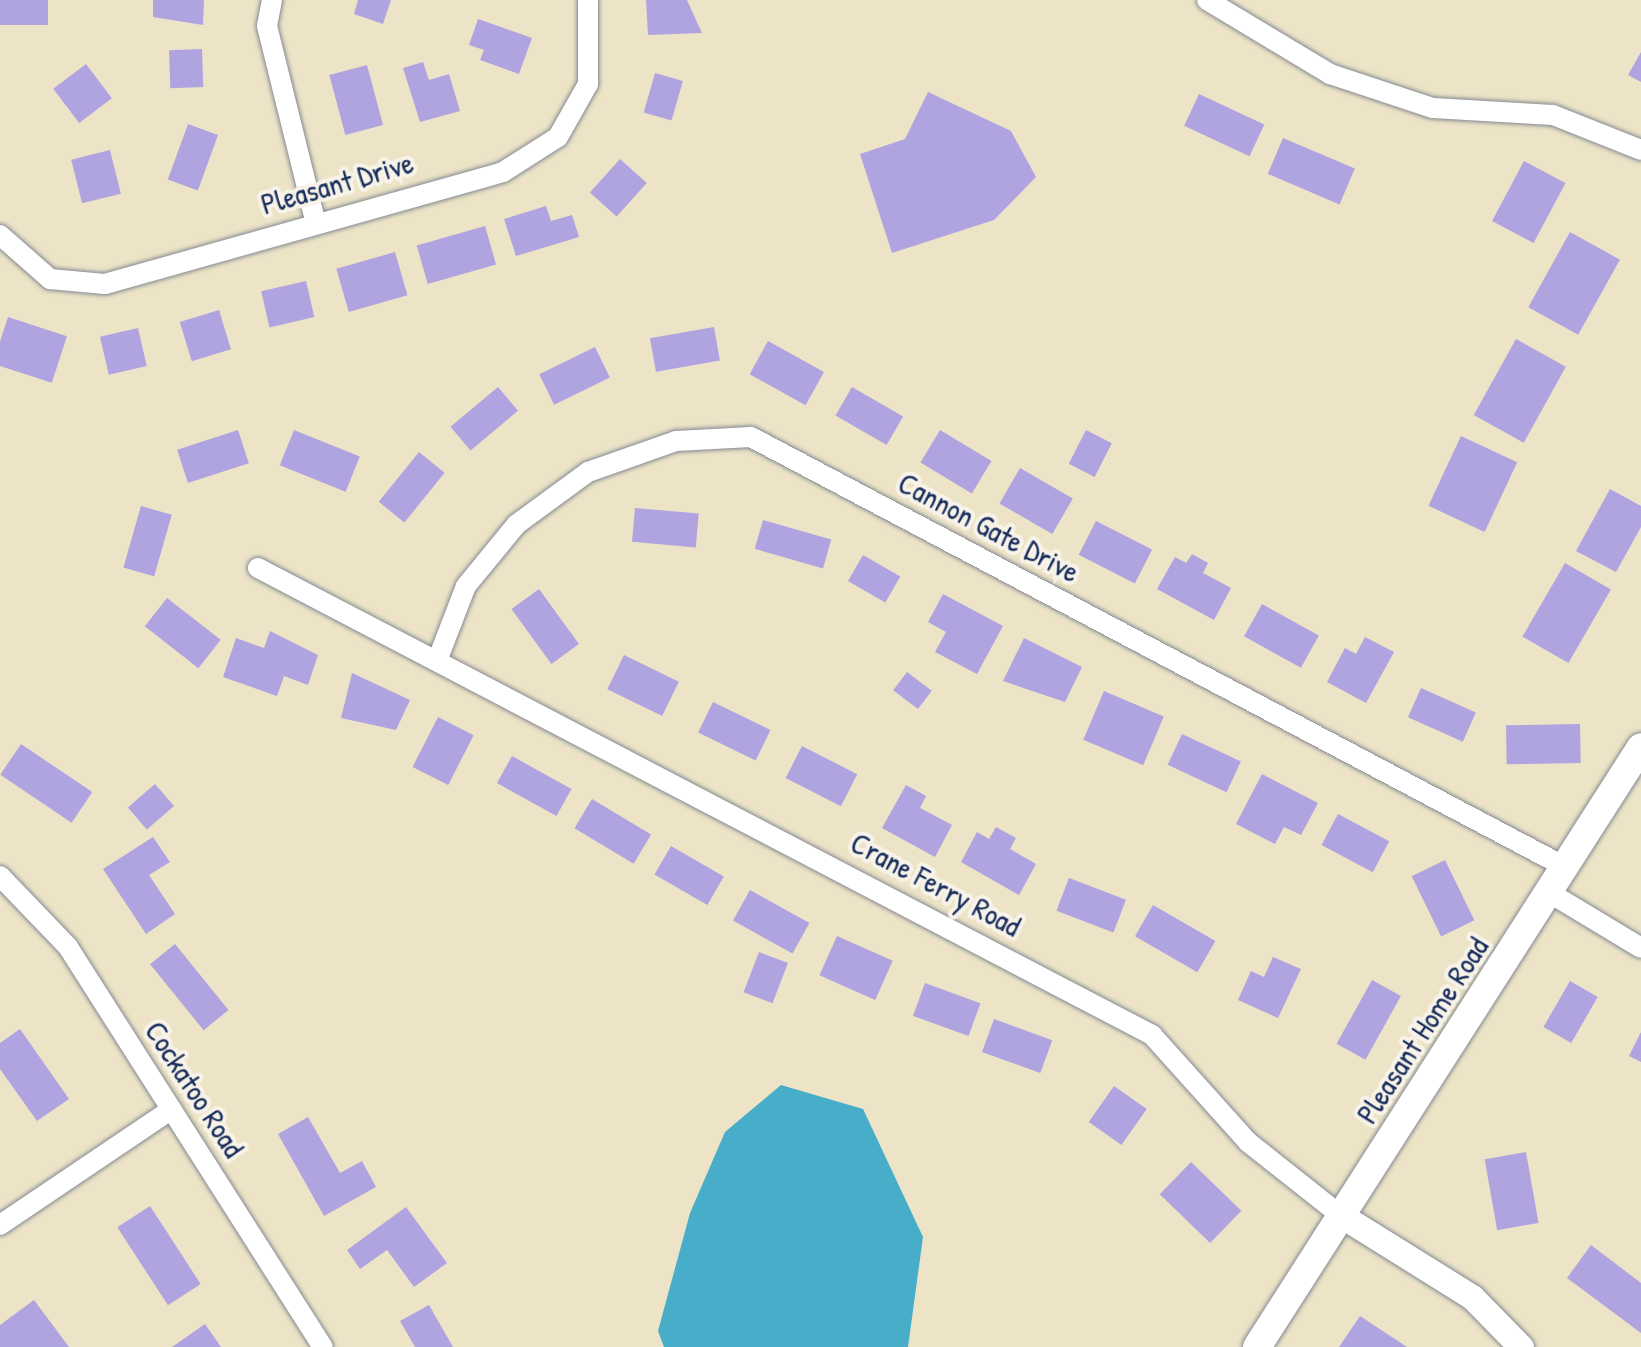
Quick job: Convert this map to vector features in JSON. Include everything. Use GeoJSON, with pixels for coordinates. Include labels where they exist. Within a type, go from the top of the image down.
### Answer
{"type":"FeatureCollection","features":[{"type":"Feature","properties":{"kind":"main road","name":"Pleasant Home Road"},"geometry":{"type":"LineString","coordinates":[[1257,1347],[1641,747]]}},
{"type":"Feature","properties":{"kind":"street"},"geometry":{"type":"LineString","coordinates":[[272,0],[267,26],[315,220]]}},
{"type":"Feature","properties":{"kind":"street","name":"Pleasant Drive"},"geometry":{"type":"LineString","coordinates":[[0,235],[50,279],[104,284],[315,220],[502,172],[558,137],[588,84],[588,0]]}},
{"type":"Feature","properties":{"kind":"street"},"geometry":{"type":"LineString","coordinates":[[1207,0],[1330,74],[1433,108],[1553,115],[1641,150]]}},
{"type":"Feature","properties":{"kind":"street","name":"Cannon Gate Drive"},"geometry":{"type":"LineString","coordinates":[[438,661],[466,586],[517,524],[588,472],[676,441],[751,437],[1567,868]]}},
{"type":"Feature","properties":{"kind":"street","name":"Crane Ferry Road"},"geometry":{"type":"LineString","coordinates":[[258,568],[1152,1035],[1248,1142],[1339,1214],[1472,1298],[1520,1347]]}},
{"type":"Feature","properties":{"kind":"street","name":"Cockatoo Road"},"geometry":{"type":"LineString","coordinates":[[0,876],[68,947],[323,1347]]}},
{"type":"Feature","properties":{"kind":"street"},"geometry":{"type":"LineString","coordinates":[[1550,893],[1641,948]]}},
{"type":"Feature","properties":{"kind":"street"},"geometry":{"type":"LineString","coordinates":[[0,1225],[172,1109]]}},
{"type":"Feature","properties":{"kind":"water"},"geometry":{"type":"Polygon","coordinates":[[[781,1085],[863,1109],[923,1237],[908,1347],[664,1347],[658,1331],[690,1213],[725,1132],[781,1085]]]}},
{"type":"Feature","properties":{"kind":"building"},"geometry":{"type":"Polygon","coordinates":[[[0,0],[48,0],[48,25],[0,25],[0,0]]]}},
{"type":"Feature","properties":{"kind":"building"},"geometry":{"type":"Polygon","coordinates":[[[153,0],[204,0],[203,25],[153,17],[153,0]]]}},
{"type":"Feature","properties":{"kind":"building"},"geometry":{"type":"Polygon","coordinates":[[[358,0],[391,0],[383,24],[354,14],[358,0]]]}},
{"type":"Feature","properties":{"kind":"building"},"geometry":{"type":"Polygon","coordinates":[[[646,0],[687,0],[702,33],[648,35],[646,0]]]}},
{"type":"Feature","properties":{"kind":"building"},"geometry":{"type":"Polygon","coordinates":[[[478,19],[532,38],[519,74],[480,60],[484,50],[469,45],[478,19]]]}},
{"type":"Feature","properties":{"kind":"building"},"geometry":{"type":"Polygon","coordinates":[[[202,49],[203,87],[170,88],[169,50],[202,49]]]}},
{"type":"Feature","properties":{"kind":"building"},"geometry":{"type":"Polygon","coordinates":[[[1641,52],[1641,82],[1628,75],[1641,52]]]}},
{"type":"Feature","properties":{"kind":"building"},"geometry":{"type":"Polygon","coordinates":[[[423,62],[429,80],[449,74],[460,111],[420,122],[403,68],[423,62]]]}},
{"type":"Feature","properties":{"kind":"building"},"geometry":{"type":"Polygon","coordinates":[[[86,64],[112,98],[79,123],[53,89],[86,64]]]}},
{"type":"Feature","properties":{"kind":"building"},"geometry":{"type":"Polygon","coordinates":[[[367,65],[383,125],[345,135],[329,75],[367,65]]]}},
{"type":"Feature","properties":{"kind":"building"},"geometry":{"type":"Polygon","coordinates":[[[655,73],[683,81],[672,120],[644,112],[655,73]]]}},
{"type":"Feature","properties":{"kind":"building"},"geometry":{"type":"Polygon","coordinates":[[[928,92],[1011,131],[1036,177],[994,220],[892,253],[860,154],[905,139],[928,92]]]}},
{"type":"Feature","properties":{"kind":"building"},"geometry":{"type":"Polygon","coordinates":[[[1199,94],[1264,124],[1249,156],[1184,126],[1199,94]]]}},
{"type":"Feature","properties":{"kind":"building"},"geometry":{"type":"Polygon","coordinates":[[[188,124],[218,135],[198,190],[168,179],[188,124]]]}},
{"type":"Feature","properties":{"kind":"building"},"geometry":{"type":"Polygon","coordinates":[[[1283,138],[1355,168],[1340,204],[1268,174],[1283,138]]]}},
{"type":"Feature","properties":{"kind":"building"},"geometry":{"type":"Polygon","coordinates":[[[110,150],[121,194],[82,203],[71,160],[110,150]]]}},
{"type":"Feature","properties":{"kind":"building"},"geometry":{"type":"Polygon","coordinates":[[[620,159],[647,183],[617,217],[590,192],[620,159]]]}},
{"type":"Feature","properties":{"kind":"building"},"geometry":{"type":"Polygon","coordinates":[[[1524,161],[1565,183],[1534,243],[1492,221],[1524,161]]]}},
{"type":"Feature","properties":{"kind":"building"},"geometry":{"type":"Polygon","coordinates":[[[546,206],[551,221],[572,215],[579,237],[516,256],[504,219],[546,206]]]}},
{"type":"Feature","properties":{"kind":"building"},"geometry":{"type":"Polygon","coordinates":[[[485,226],[496,264],[428,284],[417,246],[485,226]]]}},
{"type":"Feature","properties":{"kind":"building"},"geometry":{"type":"Polygon","coordinates":[[[1570,232],[1620,260],[1578,335],[1528,307],[1570,232]]]}},
{"type":"Feature","properties":{"kind":"building"},"geometry":{"type":"Polygon","coordinates":[[[395,252],[407,295],[349,312],[336,269],[395,252]]]}},
{"type":"Feature","properties":{"kind":"building"},"geometry":{"type":"Polygon","coordinates":[[[306,281],[314,317],[270,327],[261,291],[306,281]]]}},
{"type":"Feature","properties":{"kind":"building"},"geometry":{"type":"Polygon","coordinates":[[[219,310],[231,349],[192,361],[180,322],[219,310]]]}},
{"type":"Feature","properties":{"kind":"building"},"geometry":{"type":"Polygon","coordinates":[[[8,317],[67,336],[52,383],[0,366],[0,342],[8,317]]]}},
{"type":"Feature","properties":{"kind":"building"},"geometry":{"type":"Polygon","coordinates":[[[714,327],[720,360],[656,372],[650,338],[714,327]]]}},
{"type":"Feature","properties":{"kind":"building"},"geometry":{"type":"Polygon","coordinates":[[[138,328],[147,366],[109,375],[100,337],[138,328]]]}},
{"type":"Feature","properties":{"kind":"building"},"geometry":{"type":"Polygon","coordinates":[[[1516,339],[1566,367],[1524,443],[1474,415],[1516,339]]]}},
{"type":"Feature","properties":{"kind":"building"},"geometry":{"type":"Polygon","coordinates":[[[768,341],[824,372],[806,405],[750,374],[768,341]]]}},
{"type":"Feature","properties":{"kind":"building"},"geometry":{"type":"Polygon","coordinates":[[[595,347],[610,378],[554,405],[539,374],[595,347]]]}},
{"type":"Feature","properties":{"kind":"building"},"geometry":{"type":"Polygon","coordinates":[[[498,387],[518,411],[470,451],[451,427],[498,387]]]}},
{"type":"Feature","properties":{"kind":"building"},"geometry":{"type":"Polygon","coordinates":[[[852,387],[903,416],[887,445],[836,416],[852,387]]]}},
{"type":"Feature","properties":{"kind":"building"},"geometry":{"type":"Polygon","coordinates":[[[238,430],[249,463],[188,483],[177,450],[238,430]]]}},
{"type":"Feature","properties":{"kind":"building"},"geometry":{"type":"Polygon","coordinates":[[[294,430],[360,457],[346,492],[280,465],[294,430]]]}},
{"type":"Feature","properties":{"kind":"building"},"geometry":{"type":"Polygon","coordinates":[[[940,430],[991,461],[972,493],[920,463],[940,430]]]}},
{"type":"Feature","properties":{"kind":"building"},"geometry":{"type":"Polygon","coordinates":[[[1086,430],[1112,443],[1095,477],[1069,464],[1086,430]]]}},
{"type":"Feature","properties":{"kind":"building"},"geometry":{"type":"Polygon","coordinates":[[[1461,436],[1517,462],[1485,532],[1428,506],[1461,436]]]}},
{"type":"Feature","properties":{"kind":"building"},"geometry":{"type":"Polygon","coordinates":[[[419,452],[445,473],[404,523],[379,502],[419,452]]]}},
{"type":"Feature","properties":{"kind":"building"},"geometry":{"type":"Polygon","coordinates":[[[1020,468],[1073,498],[1052,534],[1000,504],[1020,468]]]}},
{"type":"Feature","properties":{"kind":"building"},"geometry":{"type":"Polygon","coordinates":[[[1610,489],[1641,506],[1641,527],[1616,572],[1576,551],[1610,489]]]}},
{"type":"Feature","properties":{"kind":"building"},"geometry":{"type":"Polygon","coordinates":[[[141,506],[172,515],[154,576],[123,568],[141,506]]]}},
{"type":"Feature","properties":{"kind":"building"},"geometry":{"type":"Polygon","coordinates":[[[635,508],[699,514],[696,547],[632,542],[635,508]]]}},
{"type":"Feature","properties":{"kind":"building"},"geometry":{"type":"Polygon","coordinates":[[[763,520],[831,540],[823,568],[755,549],[763,520]]]}},
{"type":"Feature","properties":{"kind":"building"},"geometry":{"type":"Polygon","coordinates":[[[1096,521],[1152,550],[1135,583],[1079,555],[1096,521]]]}},
{"type":"Feature","properties":{"kind":"building"},"geometry":{"type":"Polygon","coordinates":[[[1192,554],[1208,563],[1203,573],[1231,588],[1214,620],[1157,589],[1175,557],[1186,563],[1192,554]]]}},
{"type":"Feature","properties":{"kind":"building"},"geometry":{"type":"Polygon","coordinates":[[[863,555],[900,576],[885,602],[848,581],[863,555]]]}},
{"type":"Feature","properties":{"kind":"building"},"geometry":{"type":"Polygon","coordinates":[[[1565,563],[1611,590],[1568,663],[1522,637],[1565,563]]]}},
{"type":"Feature","properties":{"kind":"building"},"geometry":{"type":"Polygon","coordinates":[[[539,589],[579,644],[551,664],[511,609],[539,589]]]}},
{"type":"Feature","properties":{"kind":"building"},"geometry":{"type":"Polygon","coordinates":[[[943,594],[1003,626],[977,674],[935,652],[946,632],[928,622],[943,594]]]}},
{"type":"Feature","properties":{"kind":"building"},"geometry":{"type":"Polygon","coordinates":[[[167,598],[221,640],[198,668],[145,626],[167,598]]]}},
{"type":"Feature","properties":{"kind":"building"},"geometry":{"type":"Polygon","coordinates":[[[1262,604],[1319,636],[1301,668],[1244,636],[1262,604]]]}},
{"type":"Feature","properties":{"kind":"building"},"geometry":{"type":"Polygon","coordinates":[[[270,631],[318,655],[308,685],[284,676],[277,696],[223,677],[236,638],[264,648],[270,631]]]}},
{"type":"Feature","properties":{"kind":"building"},"geometry":{"type":"Polygon","coordinates":[[[1365,637],[1394,652],[1366,703],[1327,682],[1345,648],[1356,654],[1365,637]]]}},
{"type":"Feature","properties":{"kind":"building"},"geometry":{"type":"Polygon","coordinates":[[[1024,638],[1082,667],[1065,702],[1003,681],[1024,638]]]}},
{"type":"Feature","properties":{"kind":"building"},"geometry":{"type":"Polygon","coordinates":[[[624,655],[679,682],[662,716],[607,689],[624,655]]]}},
{"type":"Feature","properties":{"kind":"building"},"geometry":{"type":"Polygon","coordinates":[[[907,672],[932,691],[918,709],[893,690],[907,672]]]}},
{"type":"Feature","properties":{"kind":"building"},"geometry":{"type":"Polygon","coordinates":[[[352,673],[410,700],[396,730],[341,718],[352,673]]]}},
{"type":"Feature","properties":{"kind":"building"},"geometry":{"type":"Polygon","coordinates":[[[1421,688],[1476,712],[1463,742],[1408,717],[1421,688]]]}},
{"type":"Feature","properties":{"kind":"building"},"geometry":{"type":"Polygon","coordinates":[[[1104,691],[1164,716],[1143,765],[1083,740],[1104,691]]]}},
{"type":"Feature","properties":{"kind":"building"},"geometry":{"type":"Polygon","coordinates":[[[713,702],[771,730],[756,761],[698,733],[713,702]]]}},
{"type":"Feature","properties":{"kind":"building"},"geometry":{"type":"Polygon","coordinates":[[[438,717],[474,735],[448,785],[413,767],[438,717]]]}},
{"type":"Feature","properties":{"kind":"building"},"geometry":{"type":"Polygon","coordinates":[[[1580,724],[1581,763],[1507,764],[1506,725],[1580,724]]]}},
{"type":"Feature","properties":{"kind":"building"},"geometry":{"type":"Polygon","coordinates":[[[1182,734],[1241,761],[1227,792],[1168,765],[1182,734]]]}},
{"type":"Feature","properties":{"kind":"building"},"geometry":{"type":"Polygon","coordinates":[[[21,744],[92,792],[72,823],[0,775],[21,744]]]}},
{"type":"Feature","properties":{"kind":"building"},"geometry":{"type":"Polygon","coordinates":[[[802,746],[857,774],[841,806],[786,778],[802,746]]]}},
{"type":"Feature","properties":{"kind":"building"},"geometry":{"type":"Polygon","coordinates":[[[512,756],[571,789],[556,816],[497,783],[512,756]]]}},
{"type":"Feature","properties":{"kind":"building"},"geometry":{"type":"Polygon","coordinates":[[[1262,774],[1318,803],[1301,835],[1284,827],[1275,844],[1236,824],[1262,774]]]}},
{"type":"Feature","properties":{"kind":"building"},"geometry":{"type":"Polygon","coordinates":[[[155,784],[174,806],[147,830],[128,808],[155,784]]]}},
{"type":"Feature","properties":{"kind":"building"},"geometry":{"type":"Polygon","coordinates":[[[906,785],[926,796],[920,808],[952,825],[935,857],[882,828],[906,785]]]}},
{"type":"Feature","properties":{"kind":"building"},"geometry":{"type":"Polygon","coordinates":[[[592,799],[651,835],[634,864],[574,828],[592,799]]]}},
{"type":"Feature","properties":{"kind":"building"},"geometry":{"type":"Polygon","coordinates":[[[1338,814],[1389,841],[1373,872],[1322,845],[1338,814]]]}},
{"type":"Feature","properties":{"kind":"building"},"geometry":{"type":"Polygon","coordinates":[[[996,827],[1016,838],[1010,849],[1036,864],[1019,895],[961,862],[977,832],[989,839],[996,827]]]}},
{"type":"Feature","properties":{"kind":"building"},"geometry":{"type":"Polygon","coordinates":[[[153,837],[170,862],[149,875],[175,914],[146,934],[103,869],[153,837]]]}},
{"type":"Feature","properties":{"kind":"building"},"geometry":{"type":"Polygon","coordinates":[[[671,846],[724,876],[707,905],[654,875],[671,846]]]}},
{"type":"Feature","properties":{"kind":"building"},"geometry":{"type":"Polygon","coordinates":[[[1445,860],[1474,920],[1441,936],[1412,876],[1445,860]]]}},
{"type":"Feature","properties":{"kind":"building"},"geometry":{"type":"Polygon","coordinates":[[[1069,878],[1126,900],[1113,933],[1056,911],[1069,878]]]}},
{"type":"Feature","properties":{"kind":"building"},"geometry":{"type":"Polygon","coordinates":[[[750,890],[809,923],[793,954],[733,921],[750,890]]]}},
{"type":"Feature","properties":{"kind":"building"},"geometry":{"type":"Polygon","coordinates":[[[1153,905],[1215,941],[1197,972],[1135,936],[1153,905]]]}},
{"type":"Feature","properties":{"kind":"building"},"geometry":{"type":"Polygon","coordinates":[[[837,936],[893,961],[875,1000],[820,975],[837,936]]]}},
{"type":"Feature","properties":{"kind":"building"},"geometry":{"type":"Polygon","coordinates":[[[175,944],[228,1010],[204,1030],[150,964],[175,944]]]}},
{"type":"Feature","properties":{"kind":"building"},"geometry":{"type":"Polygon","coordinates":[[[759,952],[788,963],[773,1003],[744,992],[759,952]]]}},
{"type":"Feature","properties":{"kind":"building"},"geometry":{"type":"Polygon","coordinates":[[[1273,957],[1301,969],[1278,1018],[1238,1000],[1251,971],[1264,977],[1273,957]]]}},
{"type":"Feature","properties":{"kind":"building"},"geometry":{"type":"Polygon","coordinates":[[[1372,980],[1401,996],[1365,1060],[1337,1044],[1372,980]]]}},
{"type":"Feature","properties":{"kind":"building"},"geometry":{"type":"Polygon","coordinates":[[[1570,981],[1598,997],[1571,1043],[1544,1027],[1570,981]]]}},
{"type":"Feature","properties":{"kind":"building"},"geometry":{"type":"Polygon","coordinates":[[[925,983],[980,1003],[968,1036],[913,1016],[925,983]]]}},
{"type":"Feature","properties":{"kind":"building"},"geometry":{"type":"Polygon","coordinates":[[[994,1019],[1052,1040],[1040,1073],[982,1052],[994,1019]]]}},
{"type":"Feature","properties":{"kind":"building"},"geometry":{"type":"Polygon","coordinates":[[[20,1029],[69,1099],[37,1121],[0,1069],[0,1043],[20,1029]]]}},
{"type":"Feature","properties":{"kind":"building"},"geometry":{"type":"Polygon","coordinates":[[[1641,1032],[1641,1062],[1629,1056],[1641,1032]]]}},
{"type":"Feature","properties":{"kind":"building"},"geometry":{"type":"Polygon","coordinates":[[[1114,1086],[1147,1109],[1122,1145],[1089,1122],[1114,1086]]]}},
{"type":"Feature","properties":{"kind":"building"},"geometry":{"type":"Polygon","coordinates":[[[308,1117],[340,1173],[362,1161],[376,1187],[324,1216],[278,1134],[308,1117]]]}},
{"type":"Feature","properties":{"kind":"building"},"geometry":{"type":"Polygon","coordinates":[[[1526,1152],[1539,1223],[1497,1230],[1485,1159],[1526,1152]]]}},
{"type":"Feature","properties":{"kind":"building"},"geometry":{"type":"Polygon","coordinates":[[[1191,1162],[1241,1211],[1210,1243],[1160,1194],[1191,1162]]]}},
{"type":"Feature","properties":{"kind":"building"},"geometry":{"type":"Polygon","coordinates":[[[150,1206],[201,1284],[168,1305],[117,1227],[150,1206]]]}},
{"type":"Feature","properties":{"kind":"building"},"geometry":{"type":"Polygon","coordinates":[[[406,1207],[447,1263],[414,1287],[387,1250],[360,1269],[347,1250],[406,1207]]]}},
{"type":"Feature","properties":{"kind":"building"},"geometry":{"type":"Polygon","coordinates":[[[1591,1245],[1641,1283],[1641,1333],[1567,1278],[1591,1245]]]}},
{"type":"Feature","properties":{"kind":"building"},"geometry":{"type":"Polygon","coordinates":[[[34,1300],[69,1347],[0,1347],[0,1325],[34,1300]]]}},
{"type":"Feature","properties":{"kind":"building"},"geometry":{"type":"Polygon","coordinates":[[[429,1305],[453,1347],[415,1347],[400,1321],[429,1305]]]}},
{"type":"Feature","properties":{"kind":"building"},"geometry":{"type":"Polygon","coordinates":[[[1360,1316],[1407,1347],[1339,1347],[1360,1316]]]}},
{"type":"Feature","properties":{"kind":"building"},"geometry":{"type":"Polygon","coordinates":[[[205,1324],[221,1347],[172,1347],[205,1324]]]}}]}
